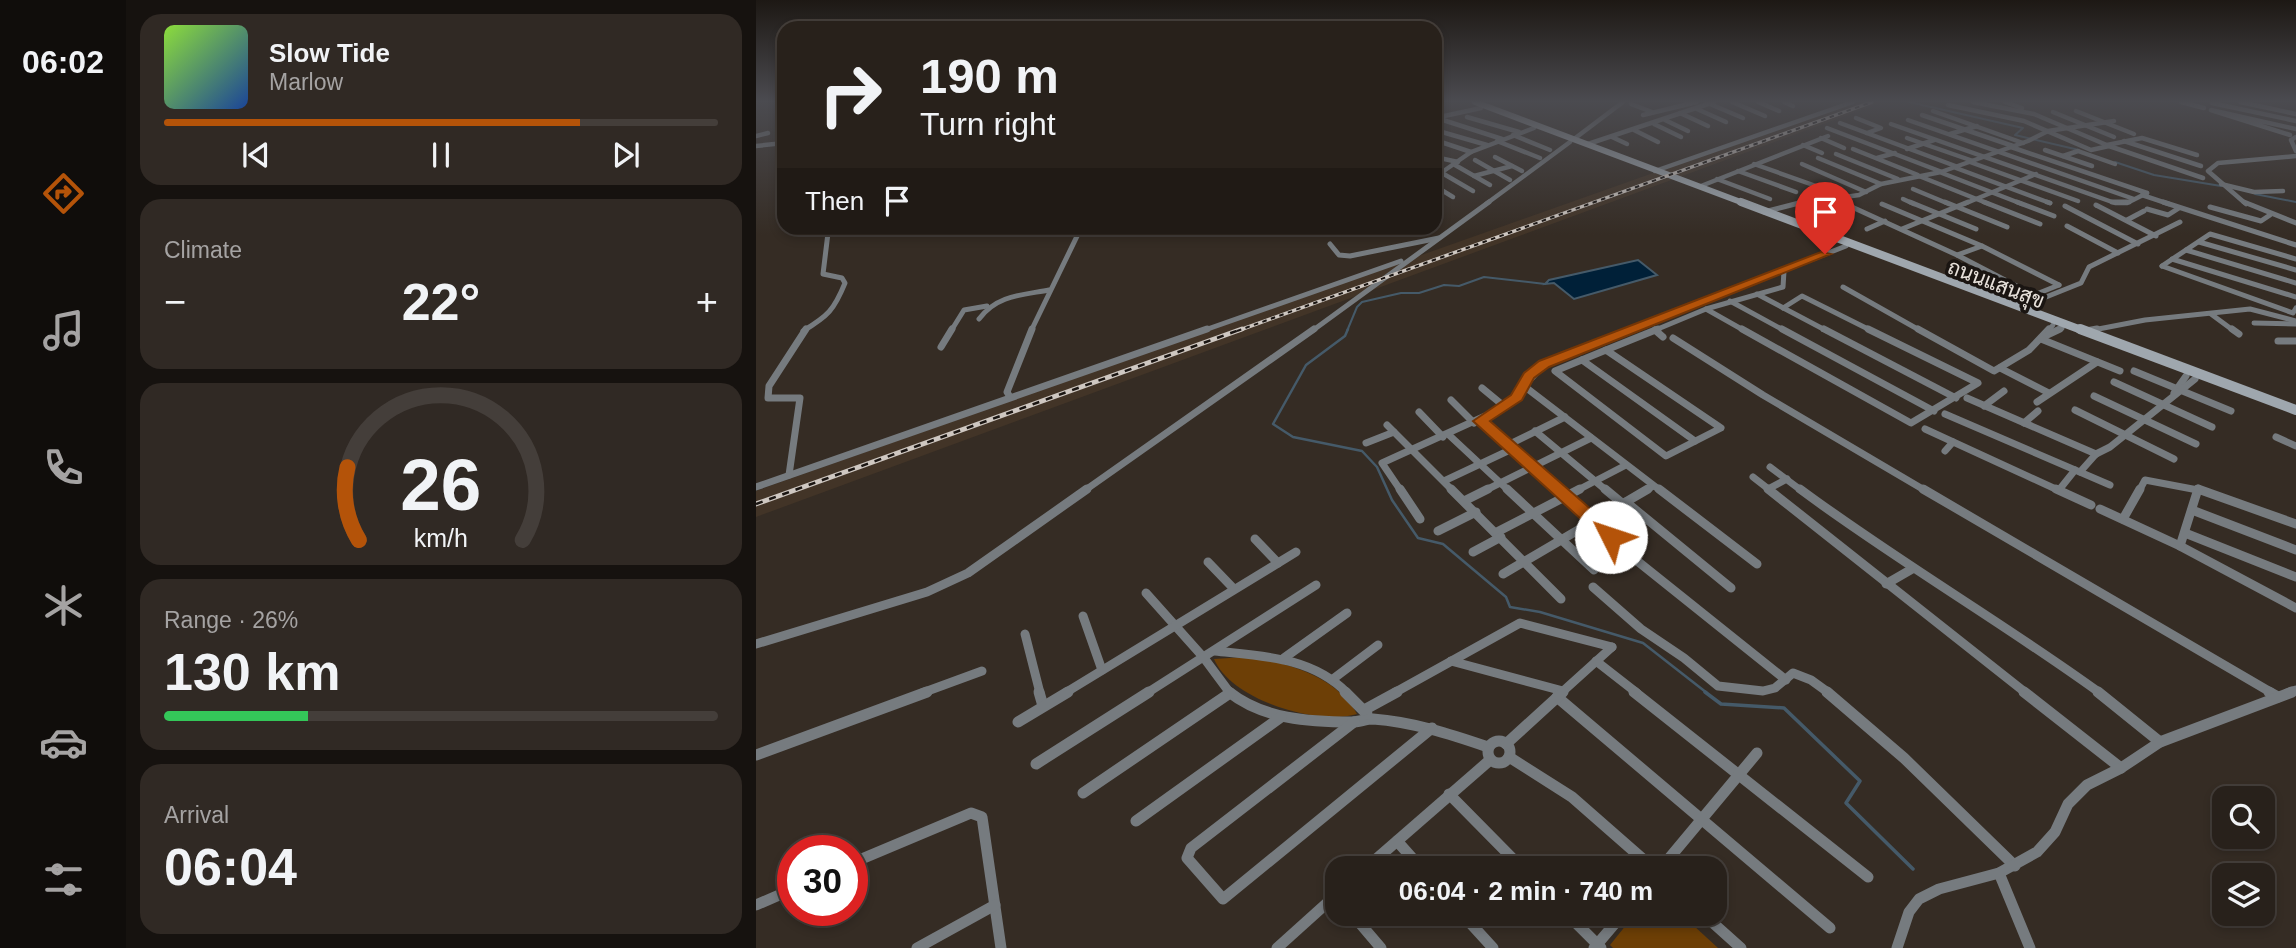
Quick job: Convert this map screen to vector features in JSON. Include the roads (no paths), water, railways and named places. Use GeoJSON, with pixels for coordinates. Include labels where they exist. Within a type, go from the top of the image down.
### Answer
{"type":"FeatureCollection","features":[{"type":"Feature","properties":{"kind":"main road","name":"ถนนแสนสุข"},"geometry":{"type":"LineString","coordinates":[[1590,146],[2021,307],[2190,377],[2296,416]]}},
{"type":"Feature","properties":{"kind":"main road","name":"ถนนแสนสุข"},"geometry":{"type":"LineString","coordinates":[[1685,182],[1701,186],[1846,246],[2296,410]]}},
{"type":"Feature","properties":{"kind":"street"},"geometry":{"type":"LineString","coordinates":[[1454,146],[1471,152]]}},
{"type":"Feature","properties":{"kind":"street"},"geometry":{"type":"LineString","coordinates":[[1473,191],[1444,172],[1471,152],[1484,146]]}},
{"type":"Feature","properties":{"kind":"street"},"geometry":{"type":"LineString","coordinates":[[1514,146],[1540,158]]}},
{"type":"Feature","properties":{"kind":"street"},"geometry":{"type":"LineString","coordinates":[[1541,146],[1550,150]]}},
{"type":"Feature","properties":{"kind":"street"},"geometry":{"type":"LineString","coordinates":[[756,644],[927,592],[968,572],[1442,237],[1564,146]]}},
{"type":"Feature","properties":{"kind":"street"},"geometry":{"type":"LineString","coordinates":[[1652,169],[1720,146]]}},
{"type":"Feature","properties":{"kind":"street"},"geometry":{"type":"LineString","coordinates":[[1701,186],[1800,146]]}},
{"type":"Feature","properties":{"kind":"street"},"geometry":{"type":"LineString","coordinates":[[1805,146],[1881,184]]}},
{"type":"Feature","properties":{"kind":"street"},"geometry":{"type":"LineString","coordinates":[[1840,146],[1844,148]]}},
{"type":"Feature","properties":{"kind":"street"},"geometry":{"type":"LineString","coordinates":[[1875,146],[2053,216]]}},
{"type":"Feature","properties":{"kind":"street"},"geometry":{"type":"LineString","coordinates":[[1903,146],[2050,202]]}},
{"type":"Feature","properties":{"kind":"street"},"geometry":{"type":"LineString","coordinates":[[1877,158],[1915,146]]}},
{"type":"Feature","properties":{"kind":"street"},"geometry":{"type":"LineString","coordinates":[[1929,146],[2078,201]]}},
{"type":"Feature","properties":{"kind":"street"},"geometry":{"type":"LineString","coordinates":[[1764,212],[1866,192],[1881,184],[1942,172],[1972,162],[1984,157],[2012,147],[2147,193],[2115,203],[1984,157],[1953,146]]}},
{"type":"Feature","properties":{"kind":"street"},"geometry":{"type":"LineString","coordinates":[[1984,146],[2134,199]]}},
{"type":"Feature","properties":{"kind":"street"},"geometry":{"type":"LineString","coordinates":[[2082,146],[2091,150],[2107,146]]}},
{"type":"Feature","properties":{"kind":"street"},"geometry":{"type":"LineString","coordinates":[[2109,146],[2203,178]]}},
{"type":"Feature","properties":{"kind":"street"},"geometry":{"type":"LineString","coordinates":[[2139,146],[2201,166]]}},
{"type":"Feature","properties":{"kind":"street"},"geometry":{"type":"LineString","coordinates":[[2169,146],[2197,155]]}},
{"type":"Feature","properties":{"kind":"street"},"geometry":{"type":"LineString","coordinates":[[2033,155],[2053,147]]}},
{"type":"Feature","properties":{"kind":"street"},"geometry":{"type":"LineString","coordinates":[[1853,149],[2040,224]]}},
{"type":"Feature","properties":{"kind":"street"},"geometry":{"type":"LineString","coordinates":[[2045,150],[2092,166]]}},
{"type":"Feature","properties":{"kind":"street"},"geometry":{"type":"LineString","coordinates":[[2063,156],[2078,151],[2115,163]]}},
{"type":"Feature","properties":{"kind":"street"},"geometry":{"type":"LineString","coordinates":[[1785,152],[1866,192]]}},
{"type":"Feature","properties":{"kind":"street"},"geometry":{"type":"LineString","coordinates":[[2296,153],[2218,163],[2208,171],[2246,204],[2296,223]]}},
{"type":"Feature","properties":{"kind":"street"},"geometry":{"type":"LineString","coordinates":[[1836,154],[1899,180]]}},
{"type":"Feature","properties":{"kind":"street"},"geometry":{"type":"LineString","coordinates":[[2126,157],[2133,154]]}},
{"type":"Feature","properties":{"kind":"street"},"geometry":{"type":"LineString","coordinates":[[1495,157],[1522,172]]}},
{"type":"Feature","properties":{"kind":"street"},"geometry":{"type":"LineString","coordinates":[[1442,159],[1457,163],[1490,185]]}},
{"type":"Feature","properties":{"kind":"street"},"geometry":{"type":"LineString","coordinates":[[1475,160],[1510,180]]}},
{"type":"Feature","properties":{"kind":"street"},"geometry":{"type":"LineString","coordinates":[[2145,168],[2159,163]]}},
{"type":"Feature","properties":{"kind":"street"},"geometry":{"type":"LineString","coordinates":[[1754,164],[1816,186]]}},
{"type":"Feature","properties":{"kind":"street"},"geometry":{"type":"LineString","coordinates":[[1902,229],[2062,164]]}},
{"type":"Feature","properties":{"kind":"street"},"geometry":{"type":"LineString","coordinates":[[1475,176],[1512,166]]}},
{"type":"Feature","properties":{"kind":"street"},"geometry":{"type":"LineString","coordinates":[[1738,171],[1796,192]]}},
{"type":"Feature","properties":{"kind":"street"},"geometry":{"type":"LineString","coordinates":[[2177,176],[2186,172]]}},
{"type":"Feature","properties":{"kind":"street"},"geometry":{"type":"LineString","coordinates":[[1716,179],[1770,199]]}},
{"type":"Feature","properties":{"kind":"street"},"geometry":{"type":"LineString","coordinates":[[2223,185],[2254,192],[2283,191]]}},
{"type":"Feature","properties":{"kind":"street"},"geometry":{"type":"LineString","coordinates":[[1913,189],[2007,227]]}},
{"type":"Feature","properties":{"kind":"street"},"geometry":{"type":"LineString","coordinates":[[1442,190],[1451,196],[1442,197]]}},
{"type":"Feature","properties":{"kind":"street"},"geometry":{"type":"LineString","coordinates":[[2142,195],[2296,245]]}},
{"type":"Feature","properties":{"kind":"street"},"geometry":{"type":"LineString","coordinates":[[1830,197],[1957,255],[2034,295],[2059,285],[1982,246],[1882,204]]}},
{"type":"Feature","properties":{"kind":"street"},"geometry":{"type":"LineString","coordinates":[[1903,199],[1976,229]]}},
{"type":"Feature","properties":{"kind":"street"},"geometry":{"type":"LineString","coordinates":[[2096,205],[2156,236]]}},
{"type":"Feature","properties":{"kind":"street"},"geometry":{"type":"LineString","coordinates":[[2065,206],[2138,244]]}},
{"type":"Feature","properties":{"kind":"street"},"geometry":{"type":"LineString","coordinates":[[2210,207],[2261,221],[2270,215]]}},
{"type":"Feature","properties":{"kind":"street"},"geometry":{"type":"LineString","coordinates":[[2127,220],[2146,210],[2168,215],[2179,208]]}},
{"type":"Feature","properties":{"kind":"street"},"geometry":{"type":"LineString","coordinates":[[2201,225],[2212,218]]}},
{"type":"Feature","properties":{"kind":"street"},"geometry":{"type":"LineString","coordinates":[[1867,229],[1885,221]]}},
{"type":"Feature","properties":{"kind":"street"},"geometry":{"type":"LineString","coordinates":[[2021,307],[2081,283],[2089,267],[2180,222]]}},
{"type":"Feature","properties":{"kind":"street"},"geometry":{"type":"LineString","coordinates":[[2067,226],[2119,253]]}},
{"type":"Feature","properties":{"kind":"street"},"geometry":{"type":"LineString","coordinates":[[2235,235],[2245,229]]}},
{"type":"Feature","properties":{"kind":"street"},"geometry":{"type":"LineString","coordinates":[[2296,259],[2210,234],[2162,266],[2267,305],[2293,313],[2296,308]]}},
{"type":"Feature","properties":{"kind":"street"},"geometry":{"type":"LineString","coordinates":[[789,475],[800,398],[768,398],[769,386],[802,331],[827,316],[836,305],[845,283],[842,278],[823,274],[828,235]]}},
{"type":"Feature","properties":{"kind":"street"},"geometry":{"type":"LineString","coordinates":[[1010,397],[1007,392],[1049,290],[1077,235]]}},
{"type":"Feature","properties":{"kind":"street"},"geometry":{"type":"LineString","coordinates":[[1330,244],[1336,253],[1350,256],[1442,237]]}},
{"type":"Feature","properties":{"kind":"street"},"geometry":{"type":"LineString","coordinates":[[2199,242],[2296,270]]}},
{"type":"Feature","properties":{"kind":"street"},"geometry":{"type":"LineString","coordinates":[[1420,519],[1382,463],[1478,422],[1505,407],[1524,386],[1529,376],[1544,364],[1846,246]]}},
{"type":"Feature","properties":{"kind":"street"},"geometry":{"type":"LineString","coordinates":[[1957,255],[1982,246]]}},
{"type":"Feature","properties":{"kind":"street"},"geometry":{"type":"LineString","coordinates":[[2186,250],[2296,283]]}},
{"type":"Feature","properties":{"kind":"street"},"geometry":{"type":"LineString","coordinates":[[756,487],[1411,258]]}},
{"type":"Feature","properties":{"kind":"street"},"geometry":{"type":"LineString","coordinates":[[2172,260],[2296,297]]}},
{"type":"Feature","properties":{"kind":"street"},"geometry":{"type":"LineString","coordinates":[[1606,350],[1721,428],[1666,456],[1555,371],[1606,350],[1655,331],[1706,309],[1777,290],[1783,287],[1783,271]]}},
{"type":"Feature","properties":{"kind":"street"},"geometry":{"type":"LineString","coordinates":[[1773,276],[1777,290]]}},
{"type":"Feature","properties":{"kind":"street"},"geometry":{"type":"LineString","coordinates":[[1843,287],[1994,371],[2029,351],[2060,324]]}},
{"type":"Feature","properties":{"kind":"street"},"geometry":{"type":"LineString","coordinates":[[942,347],[964,310],[987,306],[1004,298],[1049,290]]}},
{"type":"Feature","properties":{"kind":"street"},"geometry":{"type":"LineString","coordinates":[[1757,294],[1956,398]]}},
{"type":"Feature","properties":{"kind":"street"},"geometry":{"type":"LineString","coordinates":[[1706,309],[1906,422],[1915,423],[1978,383],[1802,296],[1783,308]]}},
{"type":"Feature","properties":{"kind":"street"},"geometry":{"type":"LineString","coordinates":[[1730,301],[1934,411]]}},
{"type":"Feature","properties":{"kind":"street"},"geometry":{"type":"LineString","coordinates":[[979,319],[987,306]]}},
{"type":"Feature","properties":{"kind":"street"},"geometry":{"type":"LineString","coordinates":[[2085,331],[2145,320],[2250,309],[2296,322]]}},
{"type":"Feature","properties":{"kind":"street"},"geometry":{"type":"LineString","coordinates":[[2211,314],[2239,334]]}},
{"type":"Feature","properties":{"kind":"street"},"geometry":{"type":"LineString","coordinates":[[2254,323],[2296,322]]}},
{"type":"Feature","properties":{"kind":"street"},"geometry":{"type":"LineString","coordinates":[[1655,331],[2278,697]]}},
{"type":"Feature","properties":{"kind":"street"},"geometry":{"type":"LineString","coordinates":[[2042,338],[2120,371]]}},
{"type":"Feature","properties":{"kind":"street"},"geometry":{"type":"LineString","coordinates":[[2278,341],[2296,341]]}},
{"type":"Feature","properties":{"kind":"street"},"geometry":{"type":"LineString","coordinates":[[1582,360],[1695,441]]}},
{"type":"Feature","properties":{"kind":"street"},"geometry":{"type":"LineString","coordinates":[[2037,401],[2097,362]]}},
{"type":"Feature","properties":{"kind":"street"},"geometry":{"type":"LineString","coordinates":[[2000,368],[2049,393]]}},
{"type":"Feature","properties":{"kind":"street"},"geometry":{"type":"LineString","coordinates":[[2133,371],[2177,392],[2231,411]]}},
{"type":"Feature","properties":{"kind":"street"},"geometry":{"type":"LineString","coordinates":[[2059,490],[2096,454],[2110,447],[2162,405],[2190,377]]}},
{"type":"Feature","properties":{"kind":"street"},"geometry":{"type":"LineString","coordinates":[[2114,382],[2213,427]]}},
{"type":"Feature","properties":{"kind":"street"},"geometry":{"type":"LineString","coordinates":[[1524,386],[1757,564]]}},
{"type":"Feature","properties":{"kind":"street"},"geometry":{"type":"LineString","coordinates":[[1482,388],[1505,407]]}},
{"type":"Feature","properties":{"kind":"street"},"geometry":{"type":"LineString","coordinates":[[1984,406],[2004,391]]}},
{"type":"Feature","properties":{"kind":"street"},"geometry":{"type":"LineString","coordinates":[[2094,396],[2196,444]]}},
{"type":"Feature","properties":{"kind":"street"},"geometry":{"type":"LineString","coordinates":[[1967,398],[2096,454]]}},
{"type":"Feature","properties":{"kind":"street"},"geometry":{"type":"LineString","coordinates":[[1451,400],[1510,447],[1633,556],[1786,680]]}},
{"type":"Feature","properties":{"kind":"street"},"geometry":{"type":"LineString","coordinates":[[2075,410],[2174,459]]}},
{"type":"Feature","properties":{"kind":"street"},"geometry":{"type":"LineString","coordinates":[[2024,423],[2038,411]]}},
{"type":"Feature","properties":{"kind":"street"},"geometry":{"type":"LineString","coordinates":[[1419,412],[1480,464],[1594,570]]}},
{"type":"Feature","properties":{"kind":"street"},"geometry":{"type":"LineString","coordinates":[[1945,414],[2110,485]]}},
{"type":"Feature","properties":{"kind":"street"},"geometry":{"type":"LineString","coordinates":[[1444,481],[1480,464],[1535,431],[1565,418]]}},
{"type":"Feature","properties":{"kind":"street"},"geometry":{"type":"LineString","coordinates":[[1387,425],[1561,600]]}},
{"type":"Feature","properties":{"kind":"street"},"geometry":{"type":"LineString","coordinates":[[1925,429],[2091,505]]}},
{"type":"Feature","properties":{"kind":"street"},"geometry":{"type":"LineString","coordinates":[[1535,431],[1731,588]]}},
{"type":"Feature","properties":{"kind":"street"},"geometry":{"type":"LineString","coordinates":[[1366,443],[1394,432]]}},
{"type":"Feature","properties":{"kind":"street"},"geometry":{"type":"LineString","coordinates":[[2276,437],[2296,446]]}},
{"type":"Feature","properties":{"kind":"street"},"geometry":{"type":"LineString","coordinates":[[1464,501],[1591,438]]}},
{"type":"Feature","properties":{"kind":"street"},"geometry":{"type":"LineString","coordinates":[[1945,451],[1953,442]]}},
{"type":"Feature","properties":{"kind":"street"},"geometry":{"type":"LineString","coordinates":[[1473,552],[1533,513],[1626,465]]}},
{"type":"Feature","properties":{"kind":"street"},"geometry":{"type":"LineString","coordinates":[[1770,467],[1912,569],[1997,620],[2127,713],[2160,741]]}},
{"type":"Feature","properties":{"kind":"street"},"geometry":{"type":"LineString","coordinates":[[1753,477],[2121,768]]}},
{"type":"Feature","properties":{"kind":"street"},"geometry":{"type":"LineString","coordinates":[[1768,489],[1787,480]]}},
{"type":"Feature","properties":{"kind":"street"},"geometry":{"type":"LineString","coordinates":[[2123,519],[2145,480],[2198,489],[2296,524]]}},
{"type":"Feature","properties":{"kind":"street"},"geometry":{"type":"LineString","coordinates":[[1503,574],[1653,486]]}},
{"type":"Feature","properties":{"kind":"street"},"geometry":{"type":"LineString","coordinates":[[2180,546],[2198,489]]}},
{"type":"Feature","properties":{"kind":"street"},"geometry":{"type":"LineString","coordinates":[[2100,509],[2180,546],[2296,608]]}},
{"type":"Feature","properties":{"kind":"street"},"geometry":{"type":"LineString","coordinates":[[2192,510],[2296,550]]}},
{"type":"Feature","properties":{"kind":"street"},"geometry":{"type":"LineString","coordinates":[[1438,531],[1476,512]]}},
{"type":"Feature","properties":{"kind":"street"},"geometry":{"type":"LineString","coordinates":[[2185,533],[2296,578]]}},
{"type":"Feature","properties":{"kind":"street"},"geometry":{"type":"LineString","coordinates":[[1255,539],[1278,563]]}},
{"type":"Feature","properties":{"kind":"street"},"geometry":{"type":"LineString","coordinates":[[1018,722],[1296,552]]}},
{"type":"Feature","properties":{"kind":"street"},"geometry":{"type":"LineString","coordinates":[[1208,562],[1234,589]]}},
{"type":"Feature","properties":{"kind":"street"},"geometry":{"type":"LineString","coordinates":[[1886,584],[1912,569]]}},
{"type":"Feature","properties":{"kind":"street"},"geometry":{"type":"LineString","coordinates":[[1036,764],[1316,585]]}},
{"type":"Feature","properties":{"kind":"street"},"geometry":{"type":"LineString","coordinates":[[1593,587],[1641,629],[1684,658],[1718,686],[1763,691],[1775,688],[1793,673],[1806,675],[1858,715],[2015,866]]}},
{"type":"Feature","properties":{"kind":"street"},"geometry":{"type":"LineString","coordinates":[[1146,593],[1205,658],[1230,693],[1260,711],[1280,717],[1354,722]]}},
{"type":"Feature","properties":{"kind":"street"},"geometry":{"type":"LineString","coordinates":[[1284,658],[1348,613]]}},
{"type":"Feature","properties":{"kind":"street"},"geometry":{"type":"LineString","coordinates":[[1083,616],[1102,670]]}},
{"type":"Feature","properties":{"kind":"street"},"geometry":{"type":"LineString","coordinates":[[1432,728],[1243,886],[1223,899],[1186,858],[1191,848],[1354,722],[1520,623],[1612,647],[1506,744]]}},
{"type":"Feature","properties":{"kind":"street"},"geometry":{"type":"LineString","coordinates":[[1025,634],[1043,706]]}},
{"type":"Feature","properties":{"kind":"street"},"geometry":{"type":"LineString","coordinates":[[1333,679],[1378,645]]}},
{"type":"Feature","properties":{"kind":"street"},"geometry":{"type":"LineString","coordinates":[[1215,651],[1284,658],[1333,679],[1367,715],[1432,728],[1489,754],[1500,763],[1509,758]]}},
{"type":"Feature","properties":{"kind":"street"},"geometry":{"type":"LineString","coordinates":[[1596,661],[1868,877]]}},
{"type":"Feature","properties":{"kind":"street"},"geometry":{"type":"LineString","coordinates":[[1451,662],[1560,694],[1830,928]]}},
{"type":"Feature","properties":{"kind":"street"},"geometry":{"type":"LineString","coordinates":[[756,755],[982,671]]}},
{"type":"Feature","properties":{"kind":"street"},"geometry":{"type":"LineString","coordinates":[[1897,948],[1909,912],[1919,899],[1939,889],[1999,873],[2037,852],[2055,832],[2068,804],[2087,785],[2121,768],[2160,741],[2296,690]]}},
{"type":"Feature","properties":{"kind":"street"},"geometry":{"type":"LineString","coordinates":[[1083,793],[1230,693]]}},
{"type":"Feature","properties":{"kind":"street"},"geometry":{"type":"LineString","coordinates":[[1136,821],[1280,717]]}},
{"type":"Feature","properties":{"kind":"street"},"geometry":{"type":"LineString","coordinates":[[1380,856],[1449,794],[1489,754],[1496,742],[1506,744],[1510,748],[1509,758]]}},
{"type":"Feature","properties":{"kind":"street"},"geometry":{"type":"LineString","coordinates":[[1671,856],[1757,753]]}},
{"type":"Feature","properties":{"kind":"street"},"geometry":{"type":"LineString","coordinates":[[1509,758],[1572,797],[1639,856]]}},
{"type":"Feature","properties":{"kind":"street"},"geometry":{"type":"LineString","coordinates":[[1449,794],[1510,856]]}},
{"type":"Feature","properties":{"kind":"street"},"geometry":{"type":"LineString","coordinates":[[868,856],[971,813],[982,817],[1001,948]]}},
{"type":"Feature","properties":{"kind":"street"},"geometry":{"type":"LineString","coordinates":[[1397,841],[1411,856]]}},
{"type":"Feature","properties":{"kind":"street"},"geometry":{"type":"LineString","coordinates":[[1999,873],[2030,948]]}},
{"type":"Feature","properties":{"kind":"street"},"geometry":{"type":"LineString","coordinates":[[756,905],[777,896]]}},
{"type":"Feature","properties":{"kind":"street"},"geometry":{"type":"LineString","coordinates":[[917,948],[995,905]]}},
{"type":"Feature","properties":{"kind":"street"},"geometry":{"type":"LineString","coordinates":[[1277,948],[1325,905]]}},
{"type":"Feature","properties":{"kind":"street"},"geometry":{"type":"LineString","coordinates":[[1362,926],[1381,948]]}},
{"type":"Feature","properties":{"kind":"street"},"geometry":{"type":"LineString","coordinates":[[1473,926],[1493,948]]}},
{"type":"Feature","properties":{"kind":"street"},"geometry":{"type":"LineString","coordinates":[[1578,926],[1597,947],[1614,926]]}},
{"type":"Feature","properties":{"kind":"street"},"geometry":{"type":"LineString","coordinates":[[1716,926],[1741,948]]}},
{"type":"Feature","properties":{"kind":"water"},"geometry":{"type":"Polygon","coordinates":[[[1638,260],[1657,275],[1574,299],[1554,283],[1545,284],[1549,280],[1638,260]]]}},
{"type":"Feature","properties":{"kind":"waterway"},"geometry":{"type":"LineString","coordinates":[[2063,146],[2079,150]]}},
{"type":"Feature","properties":{"kind":"waterway"},"geometry":{"type":"LineString","coordinates":[[2115,162],[2154,175],[2221,186]]}},
{"type":"Feature","properties":{"kind":"waterway"},"geometry":{"type":"LineString","coordinates":[[2255,194],[2296,202]]}},
{"type":"Feature","properties":{"kind":"waterway"},"geometry":{"type":"LineString","coordinates":[[1347,331],[1357,307],[1362,302],[1401,293],[1419,293],[1444,285],[1459,286],[1484,277],[1545,284]]}},
{"type":"Feature","properties":{"kind":"waterway"},"geometry":{"type":"LineString","coordinates":[[1348,329],[1345,336],[1306,365],[1273,424],[1293,437],[1362,451],[1377,467],[1392,500],[1418,538],[1443,544],[1506,597],[1510,607],[1540,612],[1643,643],[1707,693]]}},
{"type":"Feature","properties":{"kind":"waterway"},"geometry":{"type":"LineString","coordinates":[[1705,692],[1721,704],[1784,708],[1860,781],[1846,803],[1913,869]]}},
{"type":"Feature","properties":{"kind":"railway"},"geometry":{"type":"LineString","coordinates":[[1237,331],[1749,146]]}},
{"type":"Feature","properties":{"kind":"railway"},"geometry":{"type":"LineString","coordinates":[[756,504],[1242,329]]}}]}
